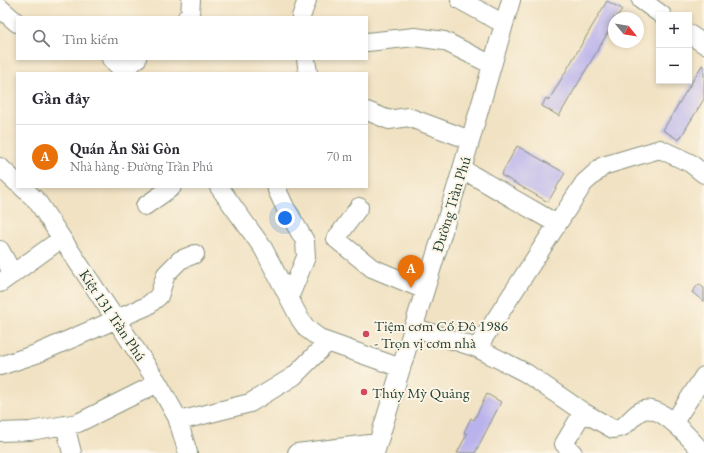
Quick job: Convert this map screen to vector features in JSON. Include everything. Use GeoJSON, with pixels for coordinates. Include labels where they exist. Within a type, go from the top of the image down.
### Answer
{"type":"FeatureCollection","features":[{"type":"Feature","properties":{"kind":"street"},"geometry":{"type":"LineString","coordinates":[[6,0],[0,8],[16,22]]}},
{"type":"Feature","properties":{"kind":"street"},"geometry":{"type":"LineString","coordinates":[[188,16],[190,15],[191,0]]}},
{"type":"Feature","properties":{"kind":"street"},"geometry":{"type":"LineString","coordinates":[[301,16],[307,0]]}},
{"type":"Feature","properties":{"kind":"street"},"geometry":{"type":"LineString","coordinates":[[460,0],[504,24]]}},
{"type":"Feature","properties":{"kind":"street","name":"Đường Trần Phú"},"geometry":{"type":"LineString","coordinates":[[376,448],[462,169],[511,0]]}},
{"type":"Feature","properties":{"kind":"street"},"geometry":{"type":"LineString","coordinates":[[641,0],[658,12]]}},
{"type":"Feature","properties":{"kind":"street"},"geometry":{"type":"LineString","coordinates":[[692,36],[704,44]]}},
{"type":"Feature","properties":{"kind":"street"},"geometry":{"type":"LineString","coordinates":[[368,42],[415,37],[444,41],[492,64]]}},
{"type":"Feature","properties":{"kind":"street"},"geometry":{"type":"LineString","coordinates":[[120,68],[135,60]]}},
{"type":"Feature","properties":{"kind":"street"},"geometry":{"type":"LineString","coordinates":[[306,60],[308,72]]}},
{"type":"Feature","properties":{"kind":"street"},"geometry":{"type":"LineString","coordinates":[[368,111],[390,120],[408,117],[470,140]]}},
{"type":"Feature","properties":{"kind":"street"},"geometry":{"type":"LineString","coordinates":[[478,348],[584,183],[602,166],[660,149],[690,163],[704,174]]}},
{"type":"Feature","properties":{"kind":"street"},"geometry":{"type":"LineString","coordinates":[[462,169],[557,224]]}},
{"type":"Feature","properties":{"kind":"street","name":"Kiệt 131 Trần Phú"},"geometry":{"type":"LineString","coordinates":[[24,188],[37,201],[158,383],[178,420],[188,453]]}},
{"type":"Feature","properties":{"kind":"street"},"geometry":{"type":"LineString","coordinates":[[145,206],[171,188]]}},
{"type":"Feature","properties":{"kind":"street"},"geometry":{"type":"LineString","coordinates":[[219,188],[264,248],[300,319],[307,329],[322,340],[401,368]]}},
{"type":"Feature","properties":{"kind":"street"},"geometry":{"type":"LineString","coordinates":[[277,188],[285,208],[305,241],[306,257],[289,298]]}},
{"type":"Feature","properties":{"kind":"street"},"geometry":{"type":"LineString","coordinates":[[359,207],[336,239],[372,268],[424,290]]}},
{"type":"Feature","properties":{"kind":"street"},"geometry":{"type":"LineString","coordinates":[[0,250],[6,278],[61,239]]}},
{"type":"Feature","properties":{"kind":"street"},"geometry":{"type":"LineString","coordinates":[[0,366],[36,354],[148,306],[159,296],[166,274],[180,260],[195,254]]}},
{"type":"Feature","properties":{"kind":"street"},"geometry":{"type":"LineString","coordinates":[[413,327],[478,348],[526,373],[583,412],[613,429],[623,427],[635,414],[645,410],[661,413],[674,422],[703,453]]}},
{"type":"Feature","properties":{"kind":"street"},"geometry":{"type":"LineString","coordinates":[[178,420],[250,403],[294,376],[328,342]]}},
{"type":"Feature","properties":{"kind":"street"},"geometry":{"type":"LineString","coordinates":[[674,422],[704,376]]}},
{"type":"Feature","properties":{"kind":"street"},"geometry":{"type":"LineString","coordinates":[[0,432],[30,431],[78,423],[158,383]]}},
{"type":"Feature","properties":{"kind":"street"},"geometry":{"type":"LineString","coordinates":[[573,453],[564,444],[583,412]]}},
{"type":"Feature","properties":{"kind":"street"},"geometry":{"type":"LineString","coordinates":[[65,426],[72,453]]}},
{"type":"Feature","properties":{"kind":"street"},"geometry":{"type":"LineString","coordinates":[[297,453],[376,448]]}},
{"type":"Feature","properties":{"kind":"building"},"geometry":{"type":"Polygon","coordinates":[[[607,1],[622,9],[620,12],[608,12],[608,32],[559,116],[542,106],[546,98],[549,100],[607,1]]]}},
{"type":"Feature","properties":{"kind":"building"},"geometry":{"type":"Polygon","coordinates":[[[702,65],[704,66],[704,99],[679,140],[663,130],[692,84],[702,65]]]}},
{"type":"Feature","properties":{"kind":"building"},"geometry":{"type":"Polygon","coordinates":[[[517,146],[565,173],[548,202],[501,175],[517,146]]]}},
{"type":"Feature","properties":{"kind":"building"},"geometry":{"type":"Polygon","coordinates":[[[699,284],[704,288],[704,302],[692,292],[699,284]]]}},
{"type":"Feature","properties":{"kind":"building"},"geometry":{"type":"Polygon","coordinates":[[[487,394],[501,402],[475,453],[457,453],[467,434],[464,432],[471,418],[474,420],[487,394]]]}},
{"type":"Feature","properties":{"kind":"place","name":"Quán Ăn Sài Gòn"},"geometry":{"type":"Point","coordinates":[411,288]}},
{"type":"Feature","properties":{"kind":"place","name":"Tiệm cơm Cố Đô 1986 - Trọn vị cơm nhà"},"geometry":{"type":"Point","coordinates":[366,334]}},
{"type":"Feature","properties":{"kind":"place","name":"Thúy Mỳ Quảng"},"geometry":{"type":"Point","coordinates":[364,392]}}]}
